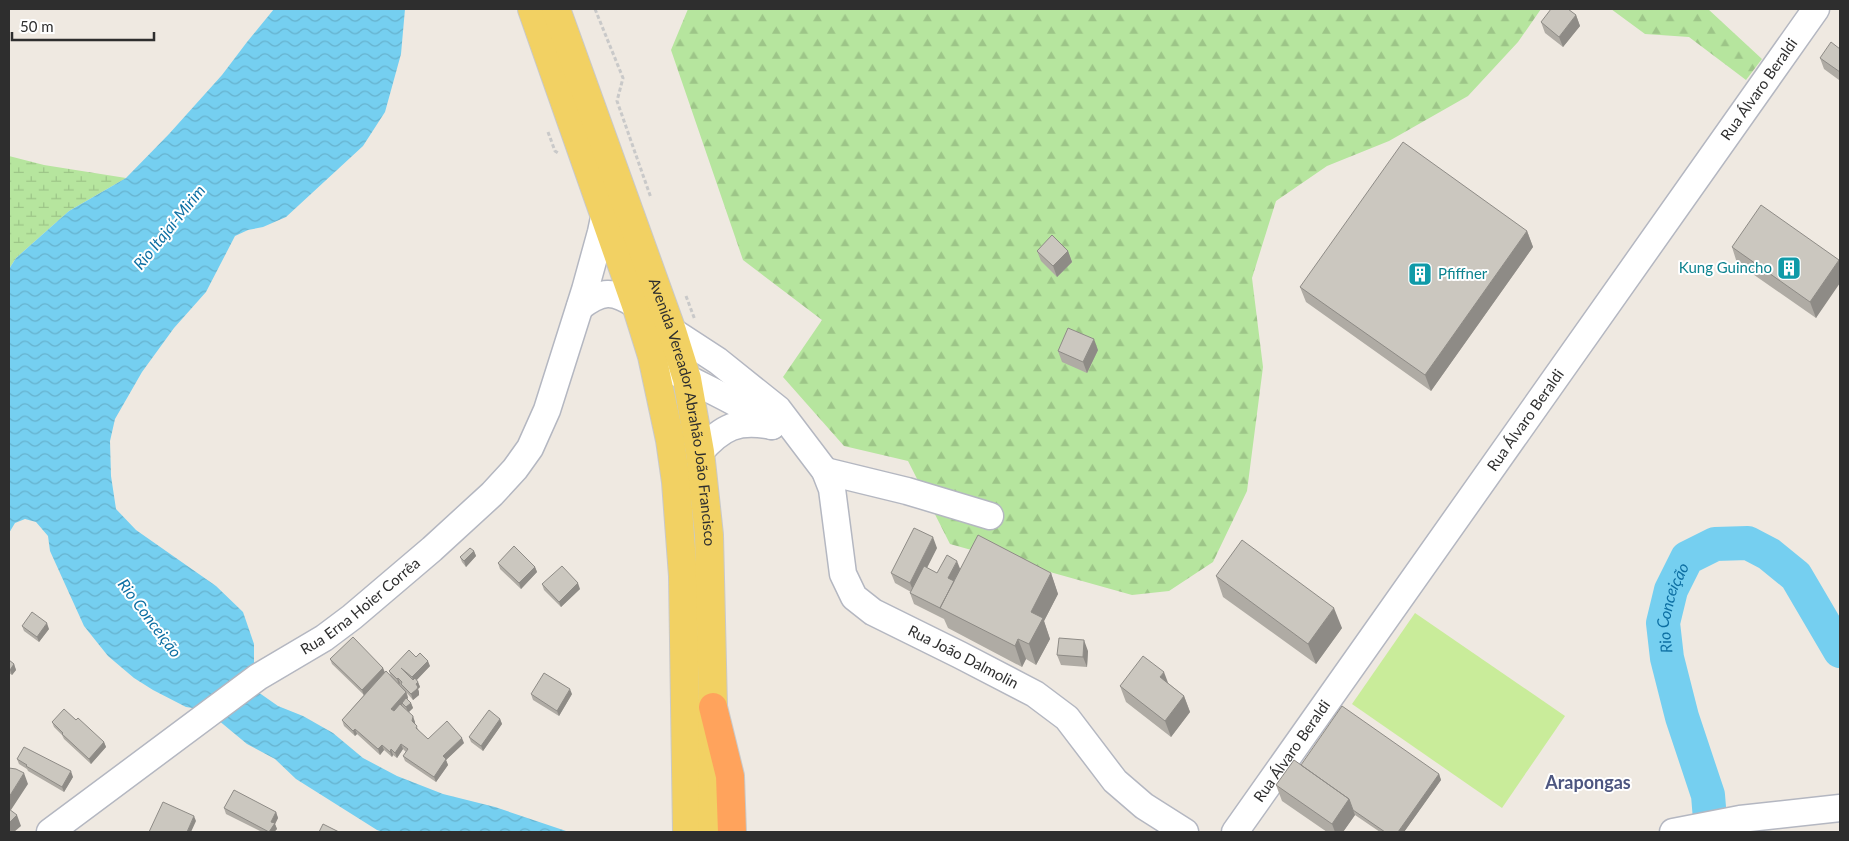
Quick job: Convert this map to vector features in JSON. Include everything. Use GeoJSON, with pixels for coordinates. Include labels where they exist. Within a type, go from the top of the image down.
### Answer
{"type":"FeatureCollection","features":[{"type":"Feature","properties":{"kind":"highway"},"geometry":{"type":"LineString","coordinates":[[713,707],[730,776],[732,832]]}},
{"type":"Feature","properties":{"kind":"main road","name":"Avenida Vereador Abrahão João Francisco"},"geometry":{"type":"LineString","coordinates":[[532,9],[636,305],[652,356],[670,440],[680,528],[683,576],[687,832]]}},
{"type":"Feature","properties":{"kind":"main road","name":"Avenida Vereador Abrahão João Francisco"},"geometry":{"type":"LineString","coordinates":[[556,9],[672,330],[687,378],[700,452],[709,535],[713,707],[712,832]]}},
{"type":"Feature","properties":{"kind":"street","name":"Rua Álvaro Beraldi"},"geometry":{"type":"LineString","coordinates":[[1235,832],[1816,9]]}},
{"type":"Feature","properties":{"kind":"street","name":"Rua Erna Hoier Corrêa"},"geometry":{"type":"LineString","coordinates":[[50,832],[258,677],[324,638],[365,607],[492,494],[530,448],[544,418],[580,307],[602,232],[605,213]]}},
{"type":"Feature","properties":{"kind":"street"},"geometry":{"type":"LineString","coordinates":[[580,307],[601,294],[614,294],[636,305]]}},
{"type":"Feature","properties":{"kind":"street","name":"Rua João Dalmolin"},"geometry":{"type":"LineString","coordinates":[[672,330],[704,351],[778,409],[825,471],[832,490],[843,574],[854,596],[873,612],[960,655],[1043,700],[1067,718],[1115,781],[1144,806],[1185,832]]}},
{"type":"Feature","properties":{"kind":"street","name":"Rua João Dalmolin"},"geometry":{"type":"LineString","coordinates":[[652,356],[664,366],[758,415],[805,446]]}},
{"type":"Feature","properties":{"kind":"street","name":"Rua João Dalmolin"},"geometry":{"type":"LineString","coordinates":[[700,452],[717,434],[732,426],[748,423],[772,426]]}},
{"type":"Feature","properties":{"kind":"street"},"geometry":{"type":"LineString","coordinates":[[825,471],[907,490],[990,516]]}},
{"type":"Feature","properties":{"kind":"street"},"geometry":{"type":"LineString","coordinates":[[1682,830],[1740,819],[1840,808]]}},
{"type":"Feature","properties":{"kind":"path"},"geometry":{"type":"LineString","coordinates":[[595,9],[623,78],[617,101],[652,200]]}},
{"type":"Feature","properties":{"kind":"path"},"geometry":{"type":"LineString","coordinates":[[686,294],[704,351]]}},
{"type":"Feature","properties":{"kind":"green space"},"geometry":{"type":"Polygon","coordinates":[[[688,9],[1541,9],[1518,42],[1468,96],[1389,141],[1327,166],[1276,201],[1252,278],[1263,367],[1247,491],[1213,562],[1169,591],[1132,595],[950,544],[908,461],[844,446],[783,377],[822,320],[743,260],[671,50],[688,9]]]}},
{"type":"Feature","properties":{"kind":"green space"},"geometry":{"type":"Polygon","coordinates":[[[1611,9],[1708,9],[1762,59],[1746,80],[1689,37],[1645,34],[1611,9]]]}},
{"type":"Feature","properties":{"kind":"green space"},"geometry":{"type":"Polygon","coordinates":[[[9,156],[44,165],[126,178],[69,211],[16,258],[9,269],[9,156]]]}},
{"type":"Feature","properties":{"kind":"green space"},"geometry":{"type":"Polygon","coordinates":[[[1415,613],[1565,716],[1502,808],[1352,704],[1415,613]]]}},
{"type":"Feature","properties":{"kind":"water","name":"Rio Itajaí-Mirim"},"geometry":{"type":"Polygon","coordinates":[[[274,9],[405,9],[401,54],[385,112],[363,146],[286,217],[235,236],[206,292],[174,328],[142,372],[115,419],[110,441],[111,476],[116,509],[136,530],[216,586],[243,612],[254,644],[254,669],[258,692],[278,706],[303,716],[333,733],[363,758],[397,776],[443,794],[495,807],[569,832],[383,832],[377,830],[296,779],[275,759],[247,744],[206,710],[186,707],[134,678],[108,656],[84,626],[50,551],[48,536],[36,522],[25,519],[15,523],[9,533],[9,269],[16,258],[69,211],[126,178],[222,75],[274,9]]]}},
{"type":"Feature","properties":{"kind":"building"},"geometry":{"type":"Polygon","coordinates":[[[1551,9],[1568,9],[1576,15],[1559,37],[1541,22],[1551,9]]]}},
{"type":"Feature","properties":{"kind":"building"},"geometry":{"type":"Polygon","coordinates":[[[1831,42],[1840,49],[1840,72],[1820,58],[1831,42]]]}},
{"type":"Feature","properties":{"kind":"building","name":"Pfiffner"},"geometry":{"type":"Polygon","coordinates":[[[1403,142],[1527,231],[1425,375],[1300,287],[1403,142]]]}},
{"type":"Feature","properties":{"kind":"building","name":"Kung Guincho"},"geometry":{"type":"Polygon","coordinates":[[[1761,205],[1839,260],[1810,302],[1732,247],[1761,205]]]}},
{"type":"Feature","properties":{"kind":"building"},"geometry":{"type":"Polygon","coordinates":[[[1052,235],[1068,251],[1053,266],[1037,251],[1052,235]]]}},
{"type":"Feature","properties":{"kind":"building"},"geometry":{"type":"Polygon","coordinates":[[[1068,328],[1094,339],[1083,362],[1058,351],[1068,328]]]}},
{"type":"Feature","properties":{"kind":"building"},"geometry":{"type":"Polygon","coordinates":[[[914,528],[933,537],[910,583],[891,573],[914,528]]]}},
{"type":"Feature","properties":{"kind":"building"},"geometry":{"type":"Polygon","coordinates":[[[978,535],[1051,573],[1031,612],[1043,618],[1029,644],[1018,639],[1015,646],[940,608],[978,535]]]}},
{"type":"Feature","properties":{"kind":"building"},"geometry":{"type":"Polygon","coordinates":[[[1242,540],[1334,608],[1308,644],[1216,576],[1242,540]]]}},
{"type":"Feature","properties":{"kind":"building"},"geometry":{"type":"Polygon","coordinates":[[[514,546],[535,567],[519,583],[498,563],[514,546]]]}},
{"type":"Feature","properties":{"kind":"building"},"geometry":{"type":"Polygon","coordinates":[[[470,548],[474,551],[464,561],[460,557],[470,548]]]}},
{"type":"Feature","properties":{"kind":"building"},"geometry":{"type":"Polygon","coordinates":[[[947,555],[957,561],[948,578],[954,581],[940,608],[910,593],[924,566],[937,573],[947,555]]]}},
{"type":"Feature","properties":{"kind":"building"},"geometry":{"type":"Polygon","coordinates":[[[562,566],[578,583],[559,602],[542,584],[562,566]]]}},
{"type":"Feature","properties":{"kind":"building"},"geometry":{"type":"Polygon","coordinates":[[[32,612],[47,623],[37,637],[22,626],[32,612]]]}},
{"type":"Feature","properties":{"kind":"building"},"geometry":{"type":"Polygon","coordinates":[[[353,637],[383,668],[362,690],[330,659],[353,637]]]}},
{"type":"Feature","properties":{"kind":"building"},"geometry":{"type":"Polygon","coordinates":[[[1059,638],[1084,640],[1083,657],[1057,655],[1059,638]]]}},
{"type":"Feature","properties":{"kind":"building"},"geometry":{"type":"Polygon","coordinates":[[[409,650],[416,657],[420,653],[428,661],[412,677],[401,668],[413,680],[415,678],[418,682],[416,684],[417,689],[411,694],[401,684],[402,682],[389,671],[409,650]]]}},
{"type":"Feature","properties":{"kind":"building"},"geometry":{"type":"Polygon","coordinates":[[[1143,656],[1164,672],[1160,677],[1184,696],[1165,721],[1120,686],[1143,656]]]}},
{"type":"Feature","properties":{"kind":"building"},"geometry":{"type":"Polygon","coordinates":[[[9,660],[14,664],[10,670],[9,669],[9,660]]]}},
{"type":"Feature","properties":{"kind":"building"},"geometry":{"type":"Polygon","coordinates":[[[386,671],[406,692],[391,709],[394,711],[400,704],[413,716],[412,721],[417,726],[416,728],[428,739],[447,721],[462,738],[443,756],[446,759],[434,777],[403,756],[408,749],[401,744],[395,753],[391,749],[390,752],[382,745],[378,749],[355,729],[353,731],[342,720],[386,671]]]}},
{"type":"Feature","properties":{"kind":"building"},"geometry":{"type":"Polygon","coordinates":[[[544,673],[570,689],[557,711],[531,694],[544,673]]]}},
{"type":"Feature","properties":{"kind":"building"},"geometry":{"type":"Polygon","coordinates":[[[406,698],[411,703],[406,707],[402,703],[406,698]]]}},
{"type":"Feature","properties":{"kind":"building"},"geometry":{"type":"Polygon","coordinates":[[[1342,706],[1439,774],[1398,832],[1385,832],[1353,810],[1349,799],[1301,765],[1342,706]]]}},
{"type":"Feature","properties":{"kind":"building"},"geometry":{"type":"Polygon","coordinates":[[[64,709],[76,720],[78,718],[104,742],[89,759],[52,722],[64,709]]]}},
{"type":"Feature","properties":{"kind":"building"},"geometry":{"type":"Polygon","coordinates":[[[489,710],[500,719],[481,746],[469,737],[489,710]]]}},
{"type":"Feature","properties":{"kind":"building"},"geometry":{"type":"Polygon","coordinates":[[[24,747],[71,771],[62,787],[17,759],[24,747]]]}},
{"type":"Feature","properties":{"kind":"building"},"geometry":{"type":"Polygon","coordinates":[[[1294,760],[1349,799],[1332,824],[1276,785],[1294,760]]]}},
{"type":"Feature","properties":{"kind":"building"},"geometry":{"type":"Polygon","coordinates":[[[9,768],[24,773],[9,797],[9,768]]]}},
{"type":"Feature","properties":{"kind":"building"},"geometry":{"type":"Polygon","coordinates":[[[234,790],[276,812],[271,822],[275,823],[269,832],[224,808],[234,790]]]}},
{"type":"Feature","properties":{"kind":"building"},"geometry":{"type":"Polygon","coordinates":[[[163,802],[194,816],[187,832],[149,832],[163,802]]]}},
{"type":"Feature","properties":{"kind":"building"},"geometry":{"type":"Polygon","coordinates":[[[9,809],[17,815],[9,823],[9,809]]]}},
{"type":"Feature","properties":{"kind":"building"},"geometry":{"type":"Polygon","coordinates":[[[323,824],[339,832],[319,832],[323,824]]]}},
{"type":"Feature","properties":{"kind":"waterway","name":"Rio Conceição"},"geometry":{"type":"LineString","coordinates":[[1711,832],[1708,795],[1682,717],[1667,658],[1663,623],[1671,590],[1687,558],[1715,544],[1748,543],[1769,554],[1796,576],[1840,651]]}},
{"type":"Feature","properties":{"kind":"place","name":"Kung Guincho"},"geometry":{"type":"Point","coordinates":[1789,268]}},
{"type":"Feature","properties":{"kind":"place","name":"Pfiffner"},"geometry":{"type":"Point","coordinates":[1420,274]}},
{"type":"Feature","properties":{"kind":"district","name":"Arapongas"},"geometry":{"type":"Point","coordinates":[1588,783]}}]}
